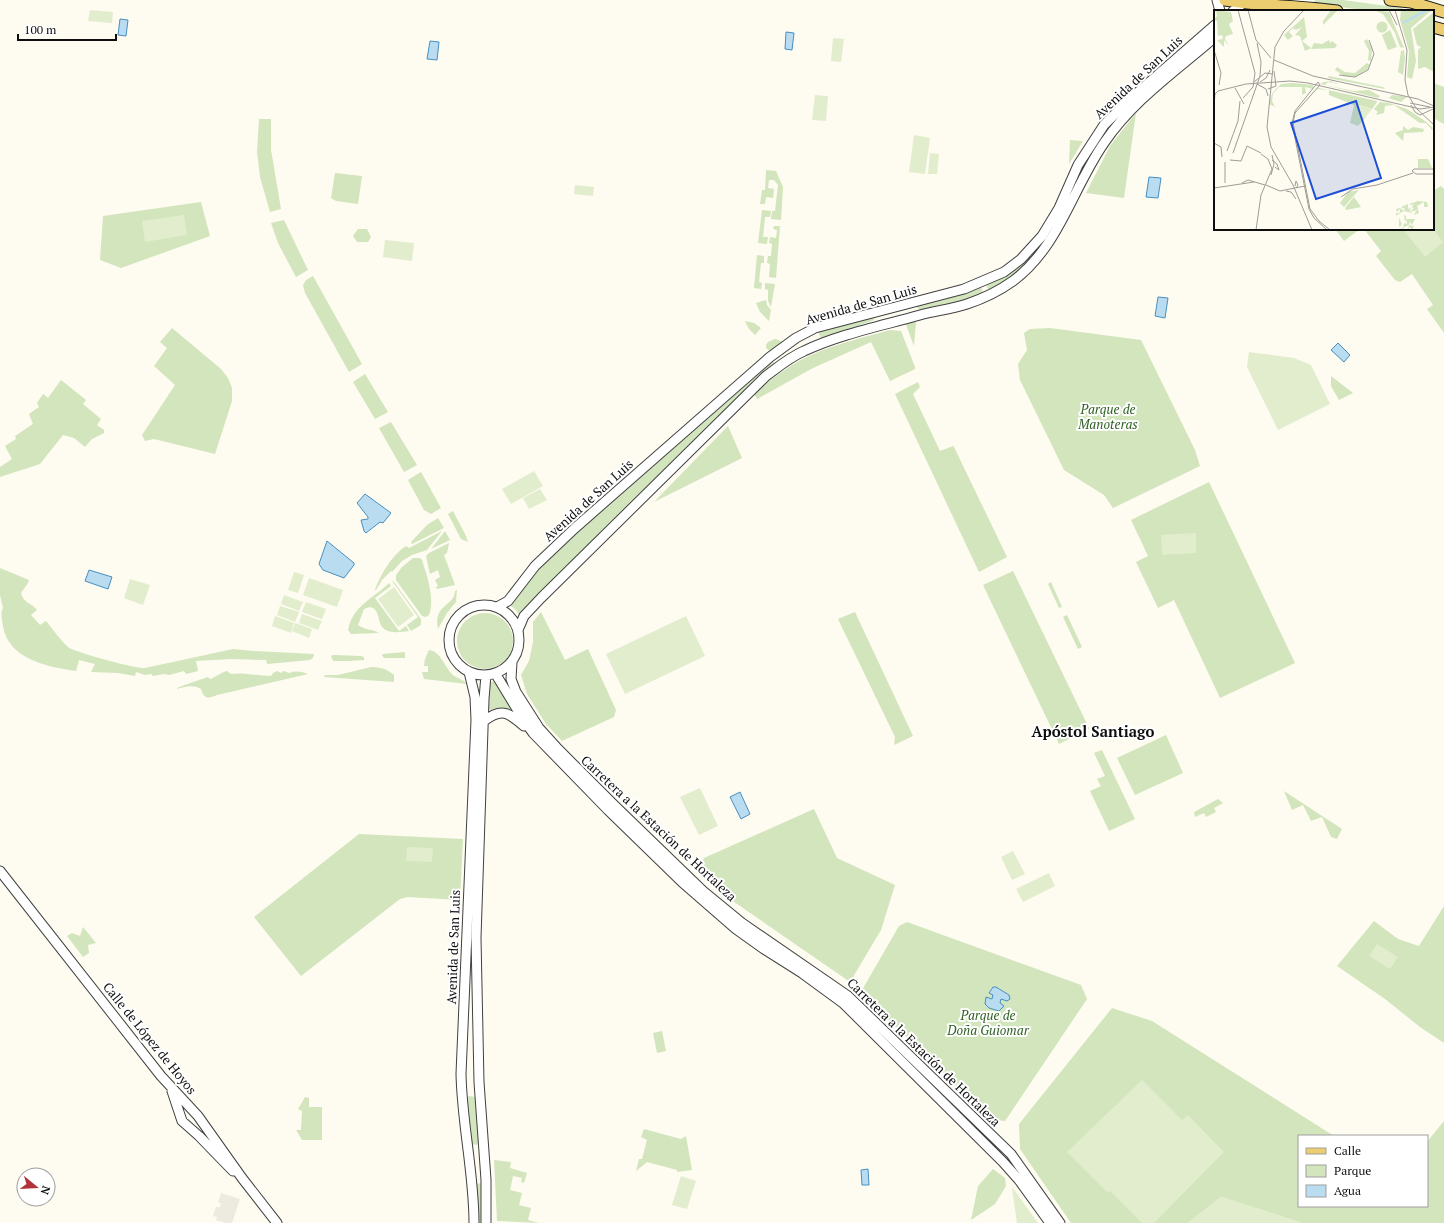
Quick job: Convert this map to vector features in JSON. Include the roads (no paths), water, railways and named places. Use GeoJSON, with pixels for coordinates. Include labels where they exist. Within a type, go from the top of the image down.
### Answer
{"type":"FeatureCollection","features":[{"type":"Feature","properties":{"kind":"main road"},"geometry":{"type":"LineString","coordinates":[[1390,0],[1411,2],[1444,12]]}},
{"type":"Feature","properties":{"kind":"main road"},"geometry":{"type":"LineString","coordinates":[[1236,2],[1267,5],[1308,4],[1333,10]]}},
{"type":"Feature","properties":{"kind":"main road"},"geometry":{"type":"LineString","coordinates":[[1434,27],[1444,30]]}},
{"type":"Feature","properties":{"kind":"street"},"geometry":{"type":"LineString","coordinates":[[1217,0],[1220,10]]}},
{"type":"Feature","properties":{"kind":"street"},"geometry":{"type":"LineString","coordinates":[[1257,10],[1267,5]]}},
{"type":"Feature","properties":{"kind":"street","name":"Avenida de San Luis"},"geometry":{"type":"LineString","coordinates":[[497,607],[508,601],[535,566],[575,528],[770,357],[796,338],[815,328],[964,289],[1004,272],[1021,259],[1042,236],[1058,208],[1078,165],[1104,125],[1128,101],[1214,26]]}},
{"type":"Feature","properties":{"kind":"street","name":"Avenida de San Luis"},"geometry":{"type":"LineString","coordinates":[[518,630],[524,616],[541,598],[766,376],[785,362],[820,344],[844,336],[966,304],[988,295],[1012,282],[1031,266],[1051,240],[1103,144],[1124,117],[1144,97],[1214,38]]}},
{"type":"Feature","properties":{"kind":"street"},"geometry":{"type":"LineString","coordinates":[[485,605],[497,607],[511,618],[518,630],[519,644],[512,662],[504,669],[491,674],[470,672],[458,662],[452,652],[450,637],[453,625],[462,614],[475,606],[485,605]]}},
{"type":"Feature","properties":{"kind":"street","name":"Carretera a la Estación de Hortaleza"},"geometry":{"type":"LineString","coordinates":[[512,662],[511,679],[516,692],[539,728],[558,749],[614,806],[703,891],[742,923],[848,996],[1011,1154],[1060,1223]]}},
{"type":"Feature","properties":{"kind":"street","name":"Avenida de San Luis"},"geometry":{"type":"LineString","coordinates":[[470,672],[475,697],[476,720],[462,1103],[472,1182],[474,1223]]}},
{"type":"Feature","properties":{"kind":"street","name":"Avenida de San Luis"},"geometry":{"type":"LineString","coordinates":[[486,1223],[485,1173],[479,1082],[476,938],[484,721],[491,674]]}},
{"type":"Feature","properties":{"kind":"street","name":"Carretera a la Estación de Hortaleza"},"geometry":{"type":"LineString","coordinates":[[491,674],[533,733]]}},
{"type":"Feature","properties":{"kind":"street","name":"Carretera a la Estación de Hortaleza"},"geometry":{"type":"LineString","coordinates":[[484,721],[492,714],[498,712],[510,714],[533,733],[608,810],[699,897],[736,929],[802,973],[843,1003],[1020,1180],[1050,1223]]}},
{"type":"Feature","properties":{"kind":"street","name":"Calle de López de Hoyos"},"geometry":{"type":"LineString","coordinates":[[0,871],[170,1088],[198,1116],[242,1178],[277,1223]]}},
{"type":"Feature","properties":{"kind":"street"},"geometry":{"type":"LineString","coordinates":[[170,1088],[182,1121],[199,1136],[229,1168],[242,1178]]}},
{"type":"Feature","properties":{"kind":"water"},"geometry":{"type":"Polygon","coordinates":[[[120,19],[128,20],[126,36],[118,35],[120,19]]]}},
{"type":"Feature","properties":{"kind":"water"},"geometry":{"type":"Polygon","coordinates":[[[786,32],[794,33],[792,50],[785,49],[786,32]]]}},
{"type":"Feature","properties":{"kind":"water"},"geometry":{"type":"Polygon","coordinates":[[[430,41],[439,42],[437,60],[427,59],[430,41]]]}},
{"type":"Feature","properties":{"kind":"water"},"geometry":{"type":"Polygon","coordinates":[[[1149,177],[1161,178],[1158,198],[1146,197],[1149,177]]]}},
{"type":"Feature","properties":{"kind":"water"},"geometry":{"type":"Polygon","coordinates":[[[1158,297],[1168,298],[1165,318],[1155,316],[1158,297]]]}},
{"type":"Feature","properties":{"kind":"water"},"geometry":{"type":"Polygon","coordinates":[[[1338,343],[1350,355],[1344,362],[1331,350],[1338,343]]]}},
{"type":"Feature","properties":{"kind":"water"},"geometry":{"type":"Polygon","coordinates":[[[365,494],[391,513],[383,523],[380,522],[366,533],[361,520],[368,519],[368,517],[357,503],[365,494]]]}},
{"type":"Feature","properties":{"kind":"water"},"geometry":{"type":"Polygon","coordinates":[[[327,541],[354,563],[344,578],[323,570],[319,564],[327,541]]]}},
{"type":"Feature","properties":{"kind":"water"},"geometry":{"type":"Polygon","coordinates":[[[89,570],[112,577],[108,589],[85,581],[89,570]]]}},
{"type":"Feature","properties":{"kind":"water"},"geometry":{"type":"Polygon","coordinates":[[[740,792],[750,814],[741,819],[730,797],[740,792]]]}},
{"type":"Feature","properties":{"kind":"water"},"geometry":{"type":"Polygon","coordinates":[[[993,987],[996,987],[1009,995],[1010,999],[1007,1001],[1001,999],[1000,1003],[1004,1006],[999,1011],[989,1008],[985,1004],[986,997],[992,999],[993,995],[989,993],[993,987]]]}},
{"type":"Feature","properties":{"kind":"water"},"geometry":{"type":"Polygon","coordinates":[[[868,1169],[869,1185],[862,1185],[861,1170],[868,1169]]]}},
{"type":"Feature","properties":{"kind":"district","name":"Apóstol Santiago"},"geometry":{"type":"Point","coordinates":[1093,732]}},
{"type":"Feature","properties":{"kind":"park label","name":"Parque de Manoteras"},"geometry":{"type":"Point","coordinates":[1108,416]}},
{"type":"Feature","properties":{"kind":"park label","name":"Parque de Doña Guiomar"},"geometry":{"type":"Point","coordinates":[988,1022]}}]}
